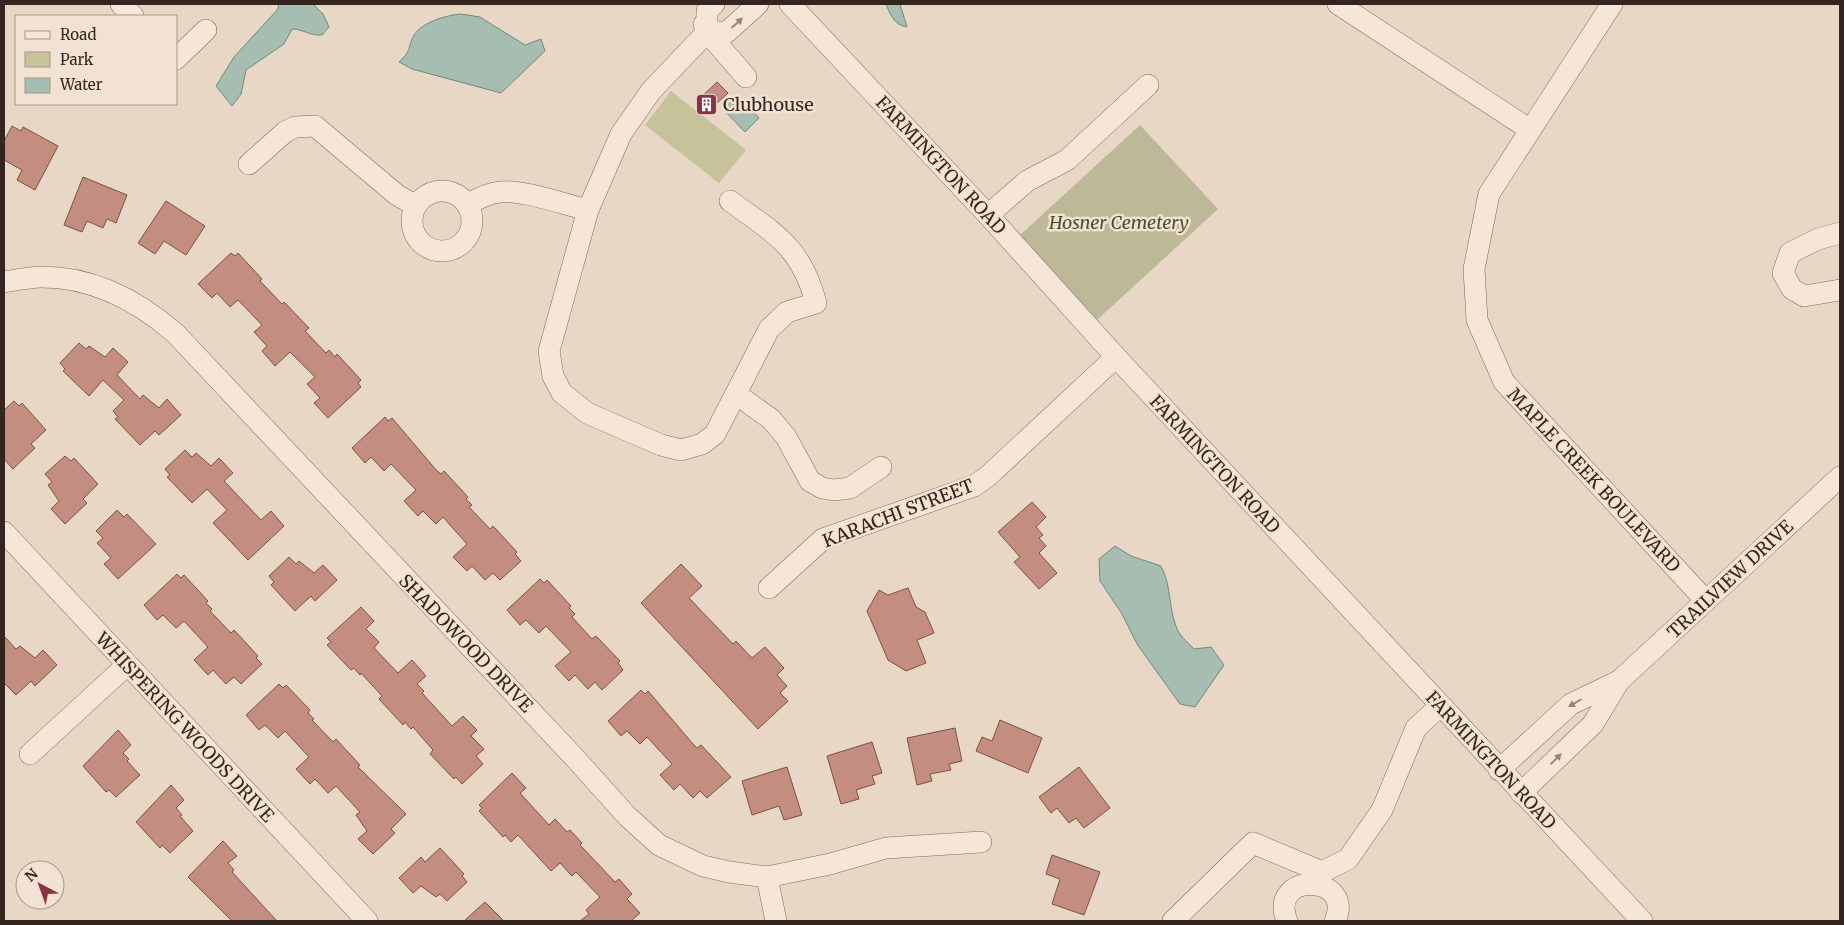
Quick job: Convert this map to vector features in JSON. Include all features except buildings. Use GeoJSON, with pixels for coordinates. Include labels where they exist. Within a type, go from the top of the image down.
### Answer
{"type":"FeatureCollection","features":[{"type":"Feature","properties":{"kind":"street"},"geometry":{"type":"LineString","coordinates":[[121,4],[132,15]]}},
{"type":"Feature","properties":{"kind":"street"},"geometry":{"type":"LineString","coordinates":[[695,4],[700,9],[706,32],[746,77]]}},
{"type":"Feature","properties":{"kind":"street"},"geometry":{"type":"LineString","coordinates":[[714,4],[707,11],[706,32],[651,91],[621,134],[588,210],[549,350],[553,376],[562,393],[587,413],[661,445],[681,450],[702,444],[715,434],[769,329],[787,312],[816,303],[811,282],[798,257],[780,238],[730,201]]}},
{"type":"Feature","properties":{"kind":"street"},"geometry":{"type":"LineString","coordinates":[[706,32],[726,32],[758,4]]}},
{"type":"Feature","properties":{"kind":"street","name":"FARMINGTON ROAD"},"geometry":{"type":"LineString","coordinates":[[790,4],[988,215],[1116,358],[1642,921]]}},
{"type":"Feature","properties":{"kind":"street"},"geometry":{"type":"LineString","coordinates":[[1338,4],[1530,128]]}},
{"type":"Feature","properties":{"kind":"street","name":"MAPLE CREEK BOULEVARD"},"geometry":{"type":"LineString","coordinates":[[1612,4],[1489,194],[1474,269],[1477,320],[1504,382],[1706,602]]}},
{"type":"Feature","properties":{"kind":"street"},"geometry":{"type":"LineString","coordinates":[[178,56],[206,30]]}},
{"type":"Feature","properties":{"kind":"street"},"geometry":{"type":"LineString","coordinates":[[988,215],[1027,181],[1067,160],[1148,85]]}},
{"type":"Feature","properties":{"kind":"street"},"geometry":{"type":"LineString","coordinates":[[249,164],[285,132],[295,127],[315,126],[397,195],[416,206]]}},
{"type":"Feature","properties":{"kind":"street"},"geometry":{"type":"LineString","coordinates":[[441,191],[451,193],[467,205],[472,223],[464,241],[448,251],[428,248],[414,234],[412,215],[416,206],[422,198],[441,191]]}},
{"type":"Feature","properties":{"kind":"street"},"geometry":{"type":"LineString","coordinates":[[467,205],[483,196],[501,192],[518,193],[588,210]]}},
{"type":"Feature","properties":{"kind":"street"},"geometry":{"type":"LineString","coordinates":[[1840,233],[1818,239],[1790,252],[1783,273],[1792,289],[1804,296],[1840,290]]}},
{"type":"Feature","properties":{"kind":"street","name":"SHADOWOOD DRIVE"},"geometry":{"type":"LineString","coordinates":[[4,282],[42,277],[68,280],[115,292],[134,301],[175,332],[643,832],[659,845],[703,866],[767,877],[830,864],[886,848],[981,842]]}},
{"type":"Feature","properties":{"kind":"street","name":"KARACHI STREET"},"geometry":{"type":"LineString","coordinates":[[769,588],[823,539],[974,486],[987,477],[1116,358]]}},
{"type":"Feature","properties":{"kind":"street"},"geometry":{"type":"LineString","coordinates":[[736,394],[771,419],[786,437],[810,481],[822,488],[834,490],[850,488],[880,467]]}},
{"type":"Feature","properties":{"kind":"street","name":"TRAILVIEW DRIVE"},"geometry":{"type":"LineString","coordinates":[[1521,792],[1593,724],[1619,681],[1839,480]]}},
{"type":"Feature","properties":{"kind":"street","name":"WHISPERING WOODS DRIVE"},"geometry":{"type":"LineString","coordinates":[[4,532],[367,921]]}},
{"type":"Feature","properties":{"kind":"street"},"geometry":{"type":"LineString","coordinates":[[30,754],[127,665]]}},
{"type":"Feature","properties":{"kind":"street","name":"TRAILVIEW DRIVE"},"geometry":{"type":"LineString","coordinates":[[1499,770],[1571,704],[1619,681]]}},
{"type":"Feature","properties":{"kind":"street"},"geometry":{"type":"LineString","coordinates":[[1287,921],[1284,906],[1293,890],[1320,878],[1348,858],[1382,810],[1416,728],[1440,706]]}},
{"type":"Feature","properties":{"kind":"street"},"geometry":{"type":"LineString","coordinates":[[1173,921],[1253,843],[1320,878],[1336,901],[1338,910],[1335,921]]}},
{"type":"Feature","properties":{"kind":"street"},"geometry":{"type":"LineString","coordinates":[[767,877],[776,921]]}},
{"type":"Feature","properties":{"kind":"green space"},"geometry":{"type":"Polygon","coordinates":[[[671,91],[746,150],[719,183],[645,125],[671,91]]]}},
{"type":"Feature","properties":{"kind":"green space","name":"Hosner Cemetery"},"geometry":{"type":"Polygon","coordinates":[[[1140,125],[1218,209],[1097,320],[1019,236],[1140,125]]]}},
{"type":"Feature","properties":{"kind":"water"},"geometry":{"type":"Polygon","coordinates":[[[279,4],[313,4],[323,14],[329,27],[322,35],[292,29],[284,44],[246,70],[241,94],[232,106],[216,86],[234,57],[278,9],[279,4]]]}},
{"type":"Feature","properties":{"kind":"water"},"geometry":{"type":"Polygon","coordinates":[[[886,4],[900,4],[907,27],[896,21],[886,4]]]}},
{"type":"Feature","properties":{"kind":"water"},"geometry":{"type":"Polygon","coordinates":[[[461,14],[480,17],[525,45],[541,39],[545,51],[501,93],[412,69],[399,62],[408,51],[414,35],[423,26],[442,18],[461,14]]]}},
{"type":"Feature","properties":{"kind":"water"},"geometry":{"type":"Polygon","coordinates":[[[733,100],[743,110],[748,106],[759,118],[745,132],[723,109],[733,100]]]}},
{"type":"Feature","properties":{"kind":"water"},"geometry":{"type":"Polygon","coordinates":[[[1115,546],[1131,556],[1161,566],[1167,582],[1178,631],[1194,649],[1211,647],[1224,665],[1195,707],[1180,704],[1137,644],[1122,614],[1100,581],[1099,559],[1115,546]]]}},
{"type":"Feature","properties":{"kind":"place","name":"Clubhouse"},"geometry":{"type":"Point","coordinates":[707,104]}}]}
